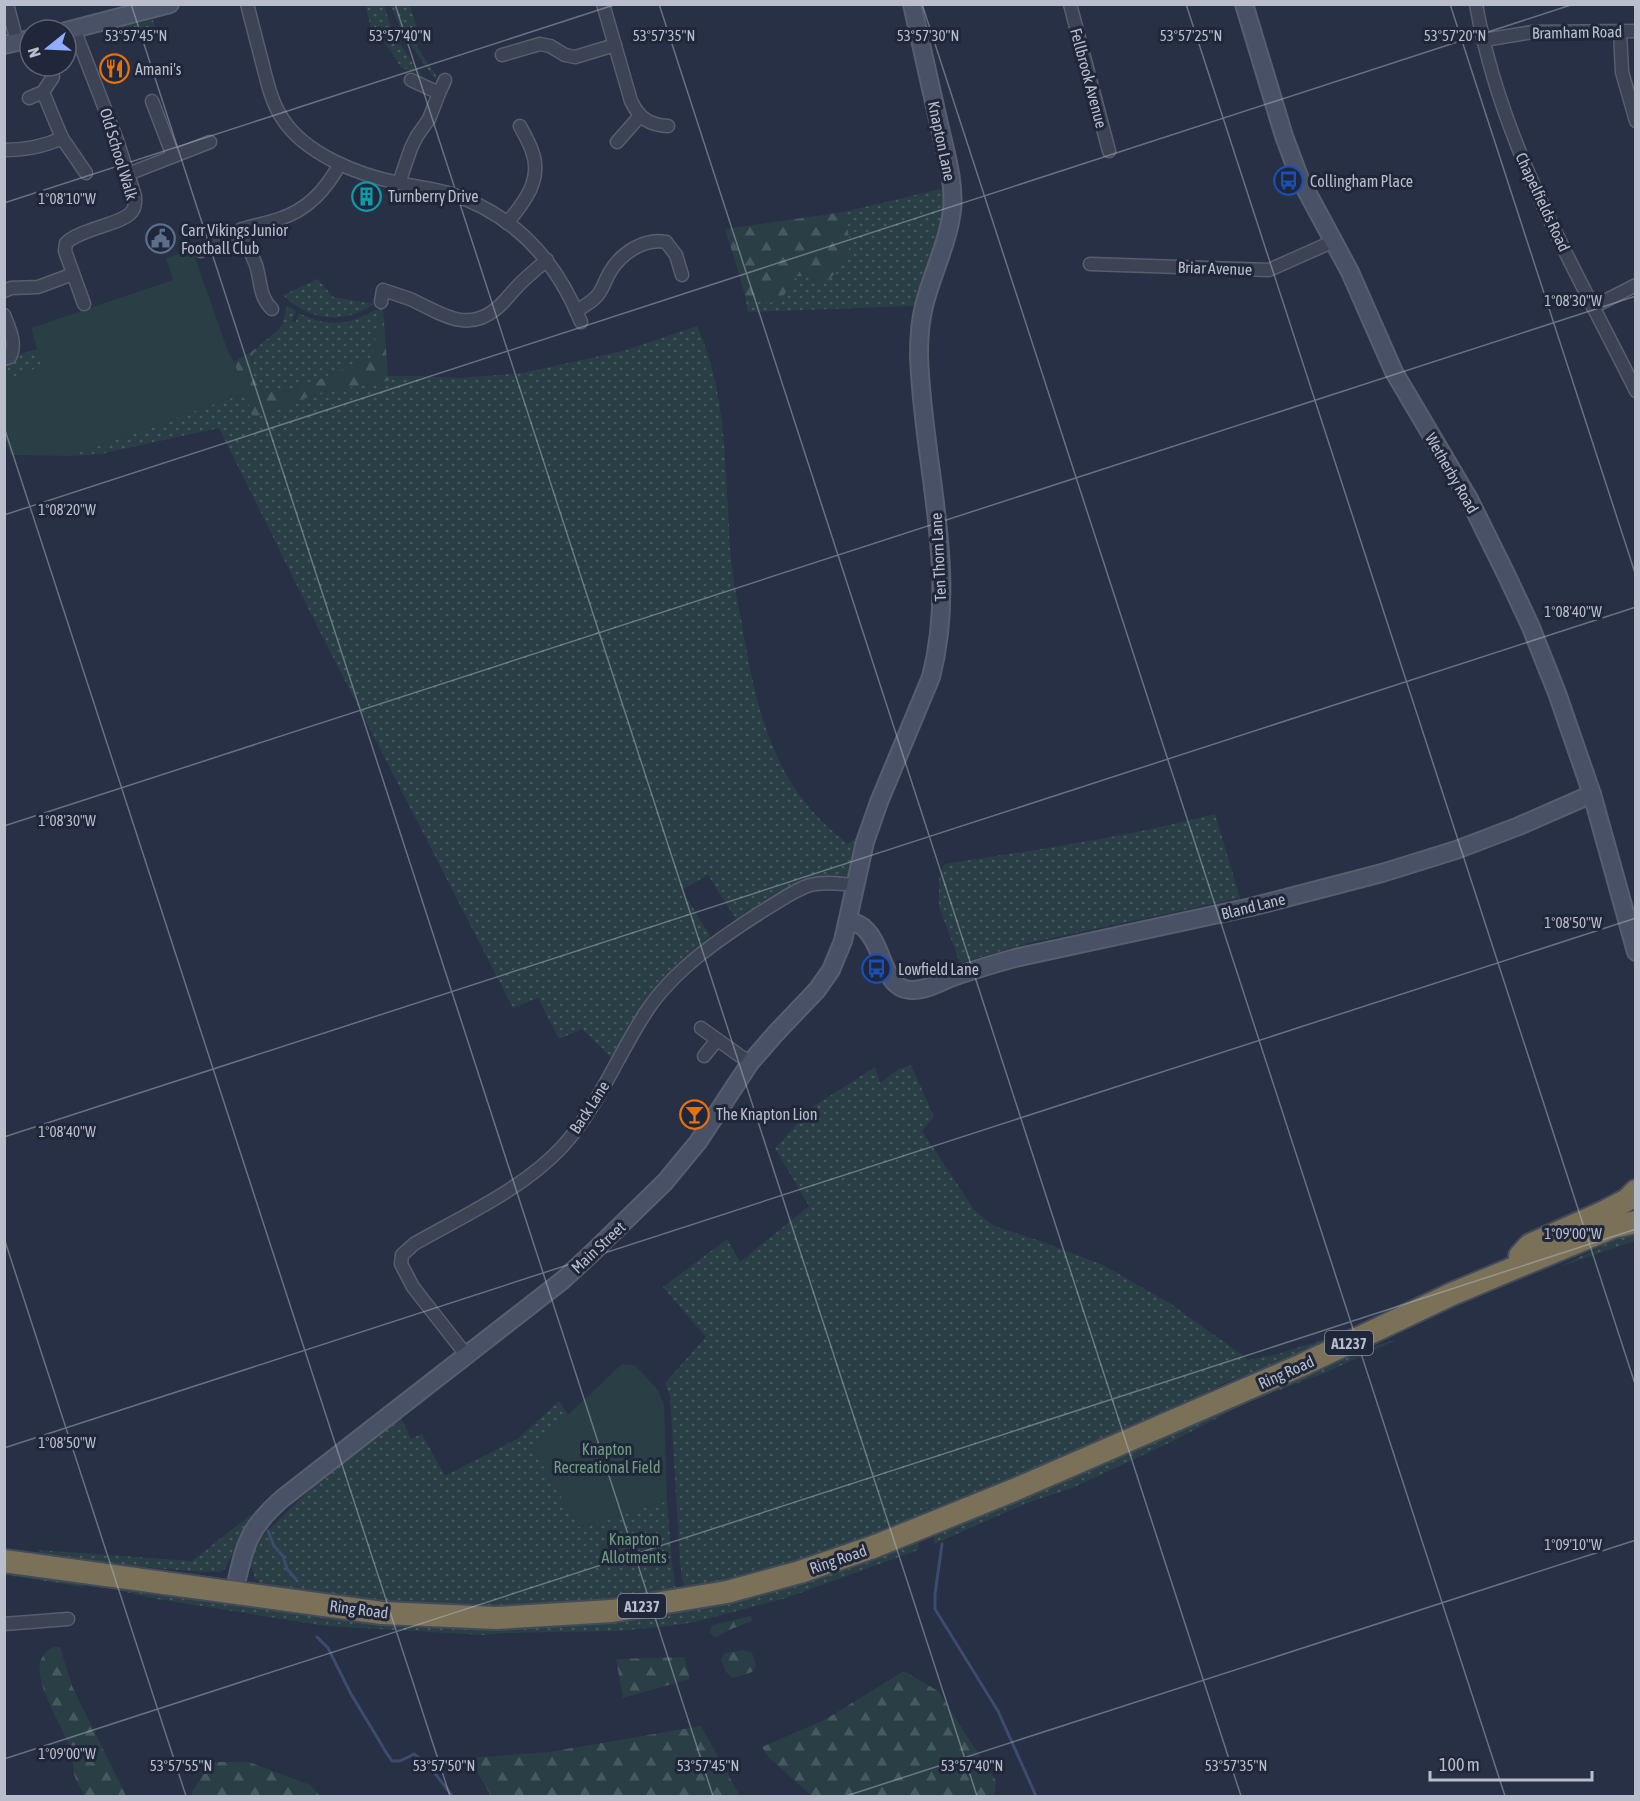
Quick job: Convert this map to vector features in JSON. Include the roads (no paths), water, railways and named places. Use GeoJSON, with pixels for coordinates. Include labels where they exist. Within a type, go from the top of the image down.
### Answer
{"type":"FeatureCollection","features":[{"type":"Feature","properties":{"kind":"highway"},"geometry":{"type":"LineString","coordinates":[[1508,1271],[1530,1245],[1602,1213],[1627,1200],[1635,1191]]}},
{"type":"Feature","properties":{"kind":"highway","name":"Ring Road"},"geometry":{"type":"LineString","coordinates":[[1613,1227],[1635,1210]]}},
{"type":"Feature","properties":{"kind":"highway","name":"Ring Road"},"geometry":{"type":"LineString","coordinates":[[4,1561],[382,1613],[496,1618],[612,1611],[727,1592],[800,1572],[873,1547],[1014,1490],[1245,1390],[1452,1294],[1613,1227],[1635,1222]]}},
{"type":"Feature","properties":{"kind":"street"},"geometry":{"type":"LineString","coordinates":[[7,4],[17,42]]}},
{"type":"Feature","properties":{"kind":"street"},"geometry":{"type":"LineString","coordinates":[[78,28],[170,4]]}},
{"type":"Feature","properties":{"kind":"street"},"geometry":{"type":"LineString","coordinates":[[247,4],[270,92],[282,119],[296,135],[310,147],[340,164],[382,179],[439,190],[479,205],[523,235],[547,260],[568,291],[578,316],[595,298],[622,257],[642,244],[669,238],[682,275]]}},
{"type":"Feature","properties":{"kind":"street"},"geometry":{"type":"LineString","coordinates":[[603,4],[631,101],[640,116],[648,122],[668,126]]}},
{"type":"Feature","properties":{"kind":"street","name":"Knapton Lane"},"geometry":{"type":"LineString","coordinates":[[912,4],[952,189],[950,224],[933,276]]}},
{"type":"Feature","properties":{"kind":"street","name":"Fellbrook Avenue"},"geometry":{"type":"LineString","coordinates":[[1070,4],[1109,151]]}},
{"type":"Feature","properties":{"kind":"street","name":"Wetherby Road"},"geometry":{"type":"LineString","coordinates":[[1244,4],[1295,168],[1350,272],[1394,372],[1469,499],[1530,625],[1557,693],[1592,794],[1635,952]]}},
{"type":"Feature","properties":{"kind":"street","name":"Chapelfields Road"},"geometry":{"type":"LineString","coordinates":[[1476,4],[1498,96],[1521,157],[1635,391]]}},
{"type":"Feature","properties":{"kind":"street"},"geometry":{"type":"LineString","coordinates":[[1620,31],[1622,72],[1635,120]]}},
{"type":"Feature","properties":{"kind":"street","name":"Bramham Road"},"geometry":{"type":"LineString","coordinates":[[1484,40],[1539,32],[1635,31]]}},
{"type":"Feature","properties":{"kind":"street"},"geometry":{"type":"LineString","coordinates":[[502,55],[540,44],[550,46],[565,56],[575,57],[615,45]]}},
{"type":"Feature","properties":{"kind":"street","name":"Old School Walk"},"geometry":{"type":"LineString","coordinates":[[78,49],[117,140],[135,196],[132,213],[73,236],[66,243],[65,251],[84,304]]}},
{"type":"Feature","properties":{"kind":"street"},"geometry":{"type":"LineString","coordinates":[[29,98],[43,92],[52,78]]}},
{"type":"Feature","properties":{"kind":"street"},"geometry":{"type":"LineString","coordinates":[[411,80],[438,93]]}},
{"type":"Feature","properties":{"kind":"street"},"geometry":{"type":"LineString","coordinates":[[399,183],[411,148],[429,119],[445,80]]}},
{"type":"Feature","properties":{"kind":"street"},"geometry":{"type":"LineString","coordinates":[[43,92],[62,138],[86,173]]}},
{"type":"Feature","properties":{"kind":"street"},"geometry":{"type":"LineString","coordinates":[[152,101],[173,156]]}},
{"type":"Feature","properties":{"kind":"street"},"geometry":{"type":"LineString","coordinates":[[617,142],[640,116]]}},
{"type":"Feature","properties":{"kind":"street"},"geometry":{"type":"LineString","coordinates":[[507,223],[530,192],[535,175],[533,153],[522,142],[520,126]]}},
{"type":"Feature","properties":{"kind":"street"},"geometry":{"type":"LineString","coordinates":[[4,150],[41,147],[62,138]]}},
{"type":"Feature","properties":{"kind":"street"},"geometry":{"type":"LineString","coordinates":[[128,174],[210,142]]}},
{"type":"Feature","properties":{"kind":"street"},"geometry":{"type":"LineString","coordinates":[[201,251],[242,229],[298,211],[321,192],[340,164]]}},
{"type":"Feature","properties":{"kind":"street"},"geometry":{"type":"LineString","coordinates":[[242,229],[256,267],[262,296],[272,309]]}},
{"type":"Feature","properties":{"kind":"street","name":"Briar Avenue"},"geometry":{"type":"LineString","coordinates":[[1090,264],[1269,270],[1334,242]]}},
{"type":"Feature","properties":{"kind":"street"},"geometry":{"type":"LineString","coordinates":[[383,291],[409,299],[452,319],[470,320],[493,312],[526,277],[547,260]]}},
{"type":"Feature","properties":{"kind":"street"},"geometry":{"type":"LineString","coordinates":[[4,291],[11,288],[38,287],[73,274]]}},
{"type":"Feature","properties":{"kind":"street","name":"Ten Thorn Lane"},"geometry":{"type":"LineString","coordinates":[[870,828],[925,695],[936,660],[939,641],[941,581],[939,544],[920,379],[919,349],[923,308],[933,276]]}},
{"type":"Feature","properties":{"kind":"street"},"geometry":{"type":"LineString","coordinates":[[1593,306],[1635,285]]}},
{"type":"Feature","properties":{"kind":"street"},"geometry":{"type":"LineString","coordinates":[[4,315],[13,343],[10,357],[4,359]]}},
{"type":"Feature","properties":{"kind":"street","name":"Bland Lane"},"geometry":{"type":"LineString","coordinates":[[848,920],[864,928],[870,934],[880,951],[889,977],[897,986],[905,990],[921,989],[1015,958],[1217,915],[1382,873],[1456,850],[1592,794]]}},
{"type":"Feature","properties":{"kind":"street","name":"Main Street"},"geometry":{"type":"LineString","coordinates":[[234,1592],[244,1551],[253,1529],[262,1517],[563,1280],[665,1182],[698,1142],[750,1063],[824,981],[837,956],[848,920],[870,828]]}},
{"type":"Feature","properties":{"kind":"street","name":"Back Lane"},"geometry":{"type":"LineString","coordinates":[[467,1356],[413,1287],[401,1264],[402,1255],[414,1244],[520,1183],[560,1149],[586,1115],[646,1012],[665,986],[684,968],[746,922],[800,889],[821,883],[855,885]]}},
{"type":"Feature","properties":{"kind":"street"},"geometry":{"type":"LineString","coordinates":[[701,1028],[750,1063]]}},
{"type":"Feature","properties":{"kind":"street"},"geometry":{"type":"LineString","coordinates":[[704,1056],[717,1040]]}},
{"type":"Feature","properties":{"kind":"street"},"geometry":{"type":"LineString","coordinates":[[4,1624],[68,1619]]}},
{"type":"Feature","properties":{"kind":"waterway"},"geometry":{"type":"LineString","coordinates":[[268,1531],[274,1546],[283,1556],[287,1569],[296,1579]]}},
{"type":"Feature","properties":{"kind":"waterway"},"geometry":{"type":"LineString","coordinates":[[942,1544],[935,1609],[998,1711],[1036,1796]]}},
{"type":"Feature","properties":{"kind":"waterway"},"geometry":{"type":"LineString","coordinates":[[317,1637],[328,1648],[351,1694],[383,1747]]}},
{"type":"Feature","properties":{"kind":"waterway"},"geometry":{"type":"LineString","coordinates":[[384,1749],[392,1761],[400,1761],[414,1754],[420,1758],[452,1796]]}},
{"type":"Feature","properties":{"kind":"place","name":"Amani's"},"geometry":{"type":"Point","coordinates":[114,69]}},
{"type":"Feature","properties":{"kind":"place","name":"Collingham Place"},"geometry":{"type":"Point","coordinates":[1289,181]}},
{"type":"Feature","properties":{"kind":"place","name":"Turnberry Drive"},"geometry":{"type":"Point","coordinates":[367,196]}},
{"type":"Feature","properties":{"kind":"place","name":"Carr Vikings Junior Football Club"},"geometry":{"type":"Point","coordinates":[160,239]}},
{"type":"Feature","properties":{"kind":"place","name":"Lowfield Lane"},"geometry":{"type":"Point","coordinates":[877,969]}},
{"type":"Feature","properties":{"kind":"place","name":"The Knapton Lion"},"geometry":{"type":"Point","coordinates":[695,1114]}},
{"type":"Feature","properties":{"kind":"park label","name":"Knapton Recreational Field"},"geometry":{"type":"Point","coordinates":[607,1458]}},
{"type":"Feature","properties":{"kind":"park label","name":"Knapton Allotments"},"geometry":{"type":"Point","coordinates":[634,1548]}}]}
